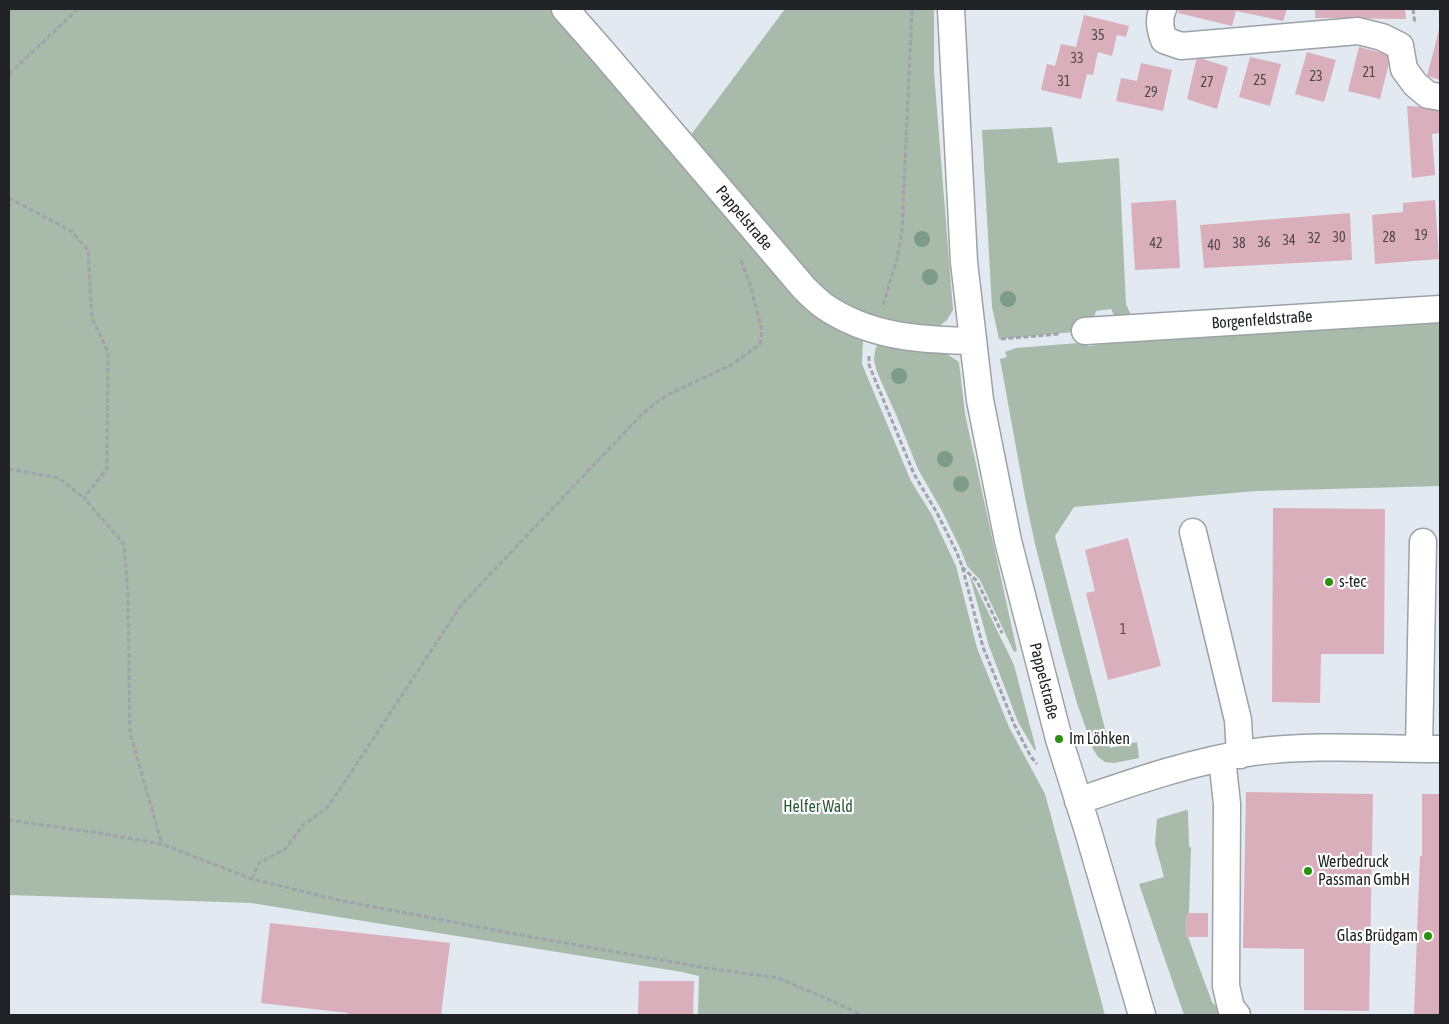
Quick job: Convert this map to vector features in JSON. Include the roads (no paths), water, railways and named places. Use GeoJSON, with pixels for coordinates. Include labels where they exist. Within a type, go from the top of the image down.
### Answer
{"type":"FeatureCollection","features":[{"type":"Feature","properties":{"kind":"street","name":"Pappelstraße"},"geometry":{"type":"LineString","coordinates":[[565,9],[804,288],[822,306],[874,331],[916,339],[973,341]]}},
{"type":"Feature","properties":{"kind":"street","name":"Pappelstraße"},"geometry":{"type":"LineString","coordinates":[[951,9],[964,262],[980,400],[1008,541],[1059,740],[1142,1015]]}},
{"type":"Feature","properties":{"kind":"street"},"geometry":{"type":"LineString","coordinates":[[1163,9],[1159,27],[1164,40],[1181,46],[1358,31],[1382,37],[1400,46],[1404,69],[1415,84],[1428,94],[1440,97]]}},
{"type":"Feature","properties":{"kind":"street","name":"Borgenfeldstraße"},"geometry":{"type":"LineString","coordinates":[[1085,331],[1440,309]]}},
{"type":"Feature","properties":{"kind":"street"},"geometry":{"type":"LineString","coordinates":[[1193,532],[1238,720],[1231,756],[1227,804],[1226,986],[1231,1008],[1237,1015]]}},
{"type":"Feature","properties":{"kind":"street"},"geometry":{"type":"LineString","coordinates":[[1078,801],[1147,777],[1231,756],[1287,749],[1430,749],[1423,542]]}},
{"type":"Feature","properties":{"kind":"place","name":"s-tec"},"geometry":{"type":"Point","coordinates":[1329,582]}},
{"type":"Feature","properties":{"kind":"place","name":"Im Löhken"},"geometry":{"type":"Point","coordinates":[1059,739]}},
{"type":"Feature","properties":{"kind":"place","name":"Werbedruck Passman GmbH"},"geometry":{"type":"Point","coordinates":[1308,871]}},
{"type":"Feature","properties":{"kind":"place","name":"Glas Brüdgam"},"geometry":{"type":"Point","coordinates":[1428,936]}},
{"type":"Feature","properties":{"kind":"park label","name":"Helfer Wald"},"geometry":{"type":"Point","coordinates":[818,807]}}]}
